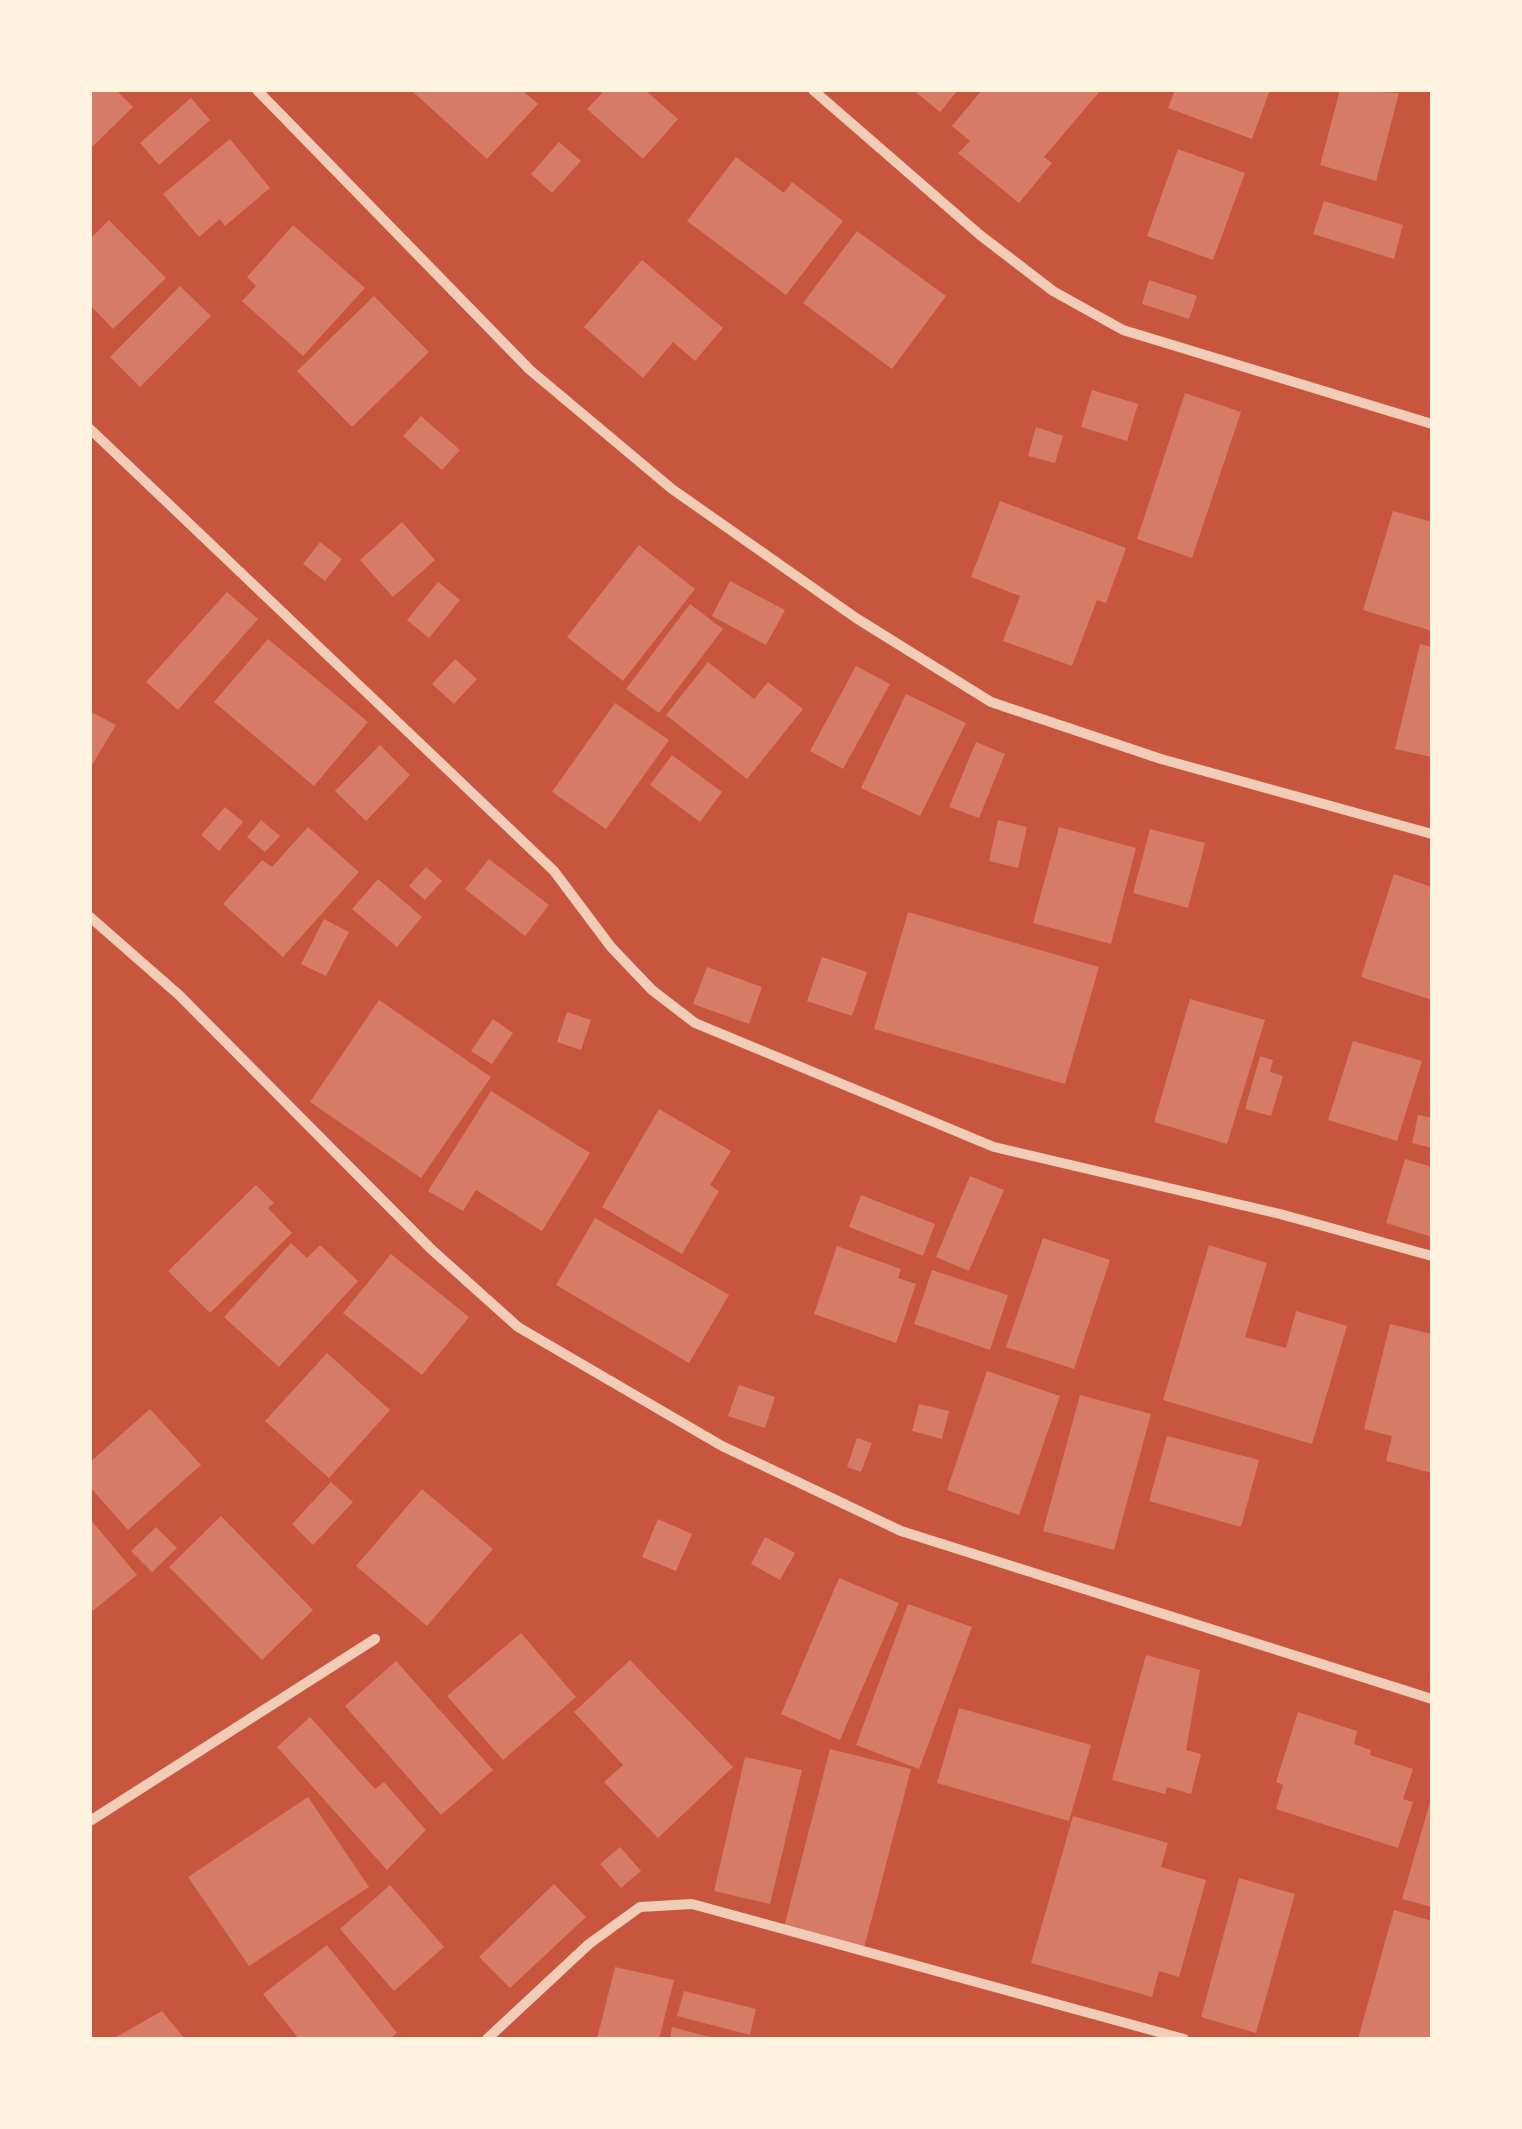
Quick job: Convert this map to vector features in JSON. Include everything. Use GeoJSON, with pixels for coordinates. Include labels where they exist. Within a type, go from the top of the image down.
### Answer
{"type":"FeatureCollection","features":[{"type":"Feature","properties":{"kind":"street"},"geometry":{"type":"LineString","coordinates":[[257,90],[530,370],[672,490],[856,618],[991,702],[1161,759],[1432,834]]}},
{"type":"Feature","properties":{"kind":"street"},"geometry":{"type":"LineString","coordinates":[[813,90],[980,236],[1053,291],[1123,330],[1192,355],[1432,424]]}},
{"type":"Feature","properties":{"kind":"street"},"geometry":{"type":"LineString","coordinates":[[90,429],[554,871],[612,948],[652,990],[696,1023],[994,1147],[1280,1214],[1432,1256]]}},
{"type":"Feature","properties":{"kind":"street"},"geometry":{"type":"LineString","coordinates":[[90,916],[179,995],[431,1248],[518,1327],[552,1347],[722,1446],[901,1531],[1432,1699]]}},
{"type":"Feature","properties":{"kind":"street"},"geometry":{"type":"LineString","coordinates":[[90,1821],[375,1639]]}},
{"type":"Feature","properties":{"kind":"street"},"geometry":{"type":"LineString","coordinates":[[487,2039],[589,1944],[640,1907],[692,1904],[1184,2039]]}},
{"type":"Feature","properties":{"kind":"building"},"geometry":{"type":"Polygon","coordinates":[[[90,90],[116,90],[133,107],[90,149],[90,90]]]}},
{"type":"Feature","properties":{"kind":"building"},"geometry":{"type":"Polygon","coordinates":[[[411,90],[522,90],[538,104],[487,159],[411,90]]]}},
{"type":"Feature","properties":{"kind":"building"},"geometry":{"type":"Polygon","coordinates":[[[605,90],[645,90],[678,119],[643,159],[587,109],[605,90]]]}},
{"type":"Feature","properties":{"kind":"building"},"geometry":{"type":"Polygon","coordinates":[[[913,90],[958,90],[940,112],[913,90]]]}},
{"type":"Feature","properties":{"kind":"building"},"geometry":{"type":"Polygon","coordinates":[[[982,90],[1101,90],[1044,157],[1052,163],[1019,203],[958,153],[970,141],[952,126],[982,90]]]}},
{"type":"Feature","properties":{"kind":"building"},"geometry":{"type":"Polygon","coordinates":[[[1175,90],[1270,90],[1252,139],[1168,108],[1175,90]]]}},
{"type":"Feature","properties":{"kind":"building"},"geometry":{"type":"Polygon","coordinates":[[[1340,90],[1399,93],[1376,181],[1320,165],[1340,90]]]}},
{"type":"Feature","properties":{"kind":"building"},"geometry":{"type":"Polygon","coordinates":[[[191,98],[210,120],[159,165],[140,143],[191,98]]]}},
{"type":"Feature","properties":{"kind":"building"},"geometry":{"type":"Polygon","coordinates":[[[230,139],[270,188],[225,226],[220,219],[199,237],[163,194],[230,139]]]}},
{"type":"Feature","properties":{"kind":"building"},"geometry":{"type":"Polygon","coordinates":[[[559,142],[581,161],[552,193],[531,174],[559,142]]]}},
{"type":"Feature","properties":{"kind":"building"},"geometry":{"type":"Polygon","coordinates":[[[1178,149],[1245,173],[1213,260],[1147,236],[1178,149]]]}},
{"type":"Feature","properties":{"kind":"building"},"geometry":{"type":"Polygon","coordinates":[[[736,157],[784,193],[792,182],[843,221],[786,295],[687,221],[736,157]]]}},
{"type":"Feature","properties":{"kind":"building"},"geometry":{"type":"Polygon","coordinates":[[[1324,201],[1403,225],[1394,259],[1313,234],[1324,201]]]}},
{"type":"Feature","properties":{"kind":"building"},"geometry":{"type":"Polygon","coordinates":[[[109,220],[166,278],[113,329],[90,305],[90,239],[109,220]]]}},
{"type":"Feature","properties":{"kind":"building"},"geometry":{"type":"Polygon","coordinates":[[[293,225],[365,288],[303,356],[242,301],[256,286],[247,277],[293,225]]]}},
{"type":"Feature","properties":{"kind":"building"},"geometry":{"type":"Polygon","coordinates":[[[857,231],[946,296],[892,369],[803,303],[857,231]]]}},
{"type":"Feature","properties":{"kind":"building"},"geometry":{"type":"Polygon","coordinates":[[[642,260],[723,328],[695,361],[673,342],[643,378],[584,327],[642,260]]]}},
{"type":"Feature","properties":{"kind":"building"},"geometry":{"type":"Polygon","coordinates":[[[1149,280],[1197,296],[1189,319],[1142,304],[1149,280]]]}},
{"type":"Feature","properties":{"kind":"building"},"geometry":{"type":"Polygon","coordinates":[[[180,286],[211,316],[140,387],[110,357],[180,286]]]}},
{"type":"Feature","properties":{"kind":"building"},"geometry":{"type":"Polygon","coordinates":[[[374,296],[429,352],[352,427],[297,371],[374,296]]]}},
{"type":"Feature","properties":{"kind":"building"},"geometry":{"type":"Polygon","coordinates":[[[1092,390],[1138,404],[1127,441],[1081,427],[1092,390]]]}},
{"type":"Feature","properties":{"kind":"building"},"geometry":{"type":"Polygon","coordinates":[[[1185,393],[1241,412],[1192,558],[1137,539],[1185,393]]]}},
{"type":"Feature","properties":{"kind":"building"},"geometry":{"type":"Polygon","coordinates":[[[421,416],[460,450],[442,470],[403,436],[421,416]]]}},
{"type":"Feature","properties":{"kind":"building"},"geometry":{"type":"Polygon","coordinates":[[[1036,427],[1063,436],[1055,463],[1028,456],[1036,427]]]}},
{"type":"Feature","properties":{"kind":"building"},"geometry":{"type":"Polygon","coordinates":[[[1000,501],[1126,548],[1106,603],[1097,600],[1072,666],[1003,641],[1020,596],[971,577],[1000,501]]]}},
{"type":"Feature","properties":{"kind":"building"},"geometry":{"type":"Polygon","coordinates":[[[1393,511],[1432,522],[1432,631],[1363,610],[1393,511]]]}},
{"type":"Feature","properties":{"kind":"building"},"geometry":{"type":"Polygon","coordinates":[[[402,522],[435,560],[393,597],[360,560],[402,522]]]}},
{"type":"Feature","properties":{"kind":"building"},"geometry":{"type":"Polygon","coordinates":[[[320,542],[342,559],[325,581],[303,564],[320,542]]]}},
{"type":"Feature","properties":{"kind":"building"},"geometry":{"type":"Polygon","coordinates":[[[639,545],[695,589],[623,681],[567,637],[639,545]]]}},
{"type":"Feature","properties":{"kind":"building"},"geometry":{"type":"Polygon","coordinates":[[[730,581],[785,610],[766,645],[712,616],[730,581]]]}},
{"type":"Feature","properties":{"kind":"building"},"geometry":{"type":"Polygon","coordinates":[[[438,582],[460,600],[429,638],[407,620],[438,582]]]}},
{"type":"Feature","properties":{"kind":"building"},"geometry":{"type":"Polygon","coordinates":[[[227,592],[258,619],[178,710],[146,682],[227,592]]]}},
{"type":"Feature","properties":{"kind":"building"},"geometry":{"type":"Polygon","coordinates":[[[690,604],[723,629],[659,713],[626,689],[690,604]]]}},
{"type":"Feature","properties":{"kind":"building"},"geometry":{"type":"Polygon","coordinates":[[[268,639],[368,722],[314,786],[214,702],[268,639]]]}},
{"type":"Feature","properties":{"kind":"building"},"geometry":{"type":"Polygon","coordinates":[[[1420,644],[1432,647],[1432,757],[1395,749],[1420,644]]]}},
{"type":"Feature","properties":{"kind":"building"},"geometry":{"type":"Polygon","coordinates":[[[455,659],[477,679],[454,704],[432,684],[455,659]]]}},
{"type":"Feature","properties":{"kind":"building"},"geometry":{"type":"Polygon","coordinates":[[[708,662],[754,699],[768,682],[803,709],[747,779],[666,715],[708,662]]]}},
{"type":"Feature","properties":{"kind":"building"},"geometry":{"type":"Polygon","coordinates":[[[856,666],[890,684],[843,769],[810,751],[856,666]]]}},
{"type":"Feature","properties":{"kind":"building"},"geometry":{"type":"Polygon","coordinates":[[[906,694],[966,723],[920,816],[861,788],[906,694]]]}},
{"type":"Feature","properties":{"kind":"building"},"geometry":{"type":"Polygon","coordinates":[[[615,703],[669,740],[606,829],[552,792],[615,703]]]}},
{"type":"Feature","properties":{"kind":"building"},"geometry":{"type":"Polygon","coordinates":[[[93,713],[116,725],[92,765],[90,718],[93,713]]]}},
{"type":"Feature","properties":{"kind":"building"},"geometry":{"type":"Polygon","coordinates":[[[976,742],[1005,754],[979,818],[949,807],[976,742]]]}},
{"type":"Feature","properties":{"kind":"building"},"geometry":{"type":"Polygon","coordinates":[[[380,745],[410,775],[366,821],[335,791],[380,745]]]}},
{"type":"Feature","properties":{"kind":"building"},"geometry":{"type":"Polygon","coordinates":[[[672,755],[722,792],[700,822],[650,785],[672,755]]]}},
{"type":"Feature","properties":{"kind":"building"},"geometry":{"type":"Polygon","coordinates":[[[225,807],[243,822],[219,851],[201,835],[225,807]]]}},
{"type":"Feature","properties":{"kind":"building"},"geometry":{"type":"Polygon","coordinates":[[[261,820],[280,836],[265,852],[247,837],[261,820]]]}},
{"type":"Feature","properties":{"kind":"building"},"geometry":{"type":"Polygon","coordinates":[[[998,820],[1027,827],[1018,868],[989,861],[998,820]]]}},
{"type":"Feature","properties":{"kind":"building"},"geometry":{"type":"Polygon","coordinates":[[[308,827],[359,872],[283,957],[223,904],[262,860],[272,867],[308,827]]]}},
{"type":"Feature","properties":{"kind":"building"},"geometry":{"type":"Polygon","coordinates":[[[1059,827],[1136,848],[1111,944],[1033,923],[1059,827]]]}},
{"type":"Feature","properties":{"kind":"building"},"geometry":{"type":"Polygon","coordinates":[[[1150,829],[1205,843],[1188,908],[1133,893],[1150,829]]]}},
{"type":"Feature","properties":{"kind":"building"},"geometry":{"type":"Polygon","coordinates":[[[489,859],[549,905],[525,936],[465,889],[489,859]]]}},
{"type":"Feature","properties":{"kind":"building"},"geometry":{"type":"Polygon","coordinates":[[[426,867],[442,881],[425,900],[409,886],[426,867]]]}},
{"type":"Feature","properties":{"kind":"building"},"geometry":{"type":"Polygon","coordinates":[[[1394,874],[1432,887],[1432,1000],[1361,977],[1394,874]]]}},
{"type":"Feature","properties":{"kind":"building"},"geometry":{"type":"Polygon","coordinates":[[[378,879],[422,917],[397,947],[352,909],[378,879]]]}},
{"type":"Feature","properties":{"kind":"building"},"geometry":{"type":"Polygon","coordinates":[[[908,912],[1099,967],[1065,1084],[874,1029],[908,912]]]}},
{"type":"Feature","properties":{"kind":"building"},"geometry":{"type":"Polygon","coordinates":[[[324,919],[349,932],[326,976],[301,964],[324,919]]]}},
{"type":"Feature","properties":{"kind":"building"},"geometry":{"type":"Polygon","coordinates":[[[822,957],[867,972],[852,1016],[807,1001],[822,957]]]}},
{"type":"Feature","properties":{"kind":"building"},"geometry":{"type":"Polygon","coordinates":[[[707,967],[762,987],[749,1024],[693,1004],[707,967]]]}},
{"type":"Feature","properties":{"kind":"building"},"geometry":{"type":"Polygon","coordinates":[[[1190,999],[1265,1020],[1227,1144],[1154,1122],[1190,999]]]}},
{"type":"Feature","properties":{"kind":"building"},"geometry":{"type":"Polygon","coordinates":[[[379,1000],[491,1077],[421,1178],[310,1102],[379,1000]]]}},
{"type":"Feature","properties":{"kind":"building"},"geometry":{"type":"Polygon","coordinates":[[[567,1012],[591,1020],[581,1050],[557,1042],[567,1012]]]}},
{"type":"Feature","properties":{"kind":"building"},"geometry":{"type":"Polygon","coordinates":[[[493,1019],[513,1033],[492,1064],[471,1051],[493,1019]]]}},
{"type":"Feature","properties":{"kind":"building"},"geometry":{"type":"Polygon","coordinates":[[[1353,1041],[1422,1061],[1397,1141],[1328,1120],[1353,1041]]]}},
{"type":"Feature","properties":{"kind":"building"},"geometry":{"type":"Polygon","coordinates":[[[1260,1056],[1273,1060],[1270,1072],[1283,1076],[1271,1116],[1245,1109],[1260,1056]]]}},
{"type":"Feature","properties":{"kind":"building"},"geometry":{"type":"Polygon","coordinates":[[[491,1091],[590,1153],[542,1231],[476,1190],[463,1211],[428,1191],[491,1091]]]}},
{"type":"Feature","properties":{"kind":"building"},"geometry":{"type":"Polygon","coordinates":[[[659,1109],[731,1151],[710,1185],[719,1191],[682,1254],[602,1207],[659,1109]]]}},
{"type":"Feature","properties":{"kind":"building"},"geometry":{"type":"Polygon","coordinates":[[[1418,1115],[1432,1118],[1432,1148],[1412,1143],[1418,1115]]]}},
{"type":"Feature","properties":{"kind":"building"},"geometry":{"type":"Polygon","coordinates":[[[1405,1159],[1432,1167],[1432,1237],[1386,1223],[1405,1159]]]}},
{"type":"Feature","properties":{"kind":"building"},"geometry":{"type":"Polygon","coordinates":[[[970,1176],[1004,1190],[969,1271],[936,1257],[970,1176]]]}},
{"type":"Feature","properties":{"kind":"building"},"geometry":{"type":"Polygon","coordinates":[[[256,1185],[274,1203],[268,1208],[292,1233],[210,1313],[168,1271],[256,1185]]]}},
{"type":"Feature","properties":{"kind":"building"},"geometry":{"type":"Polygon","coordinates":[[[861,1195],[935,1224],[923,1256],[849,1227],[861,1195]]]}},
{"type":"Feature","properties":{"kind":"building"},"geometry":{"type":"Polygon","coordinates":[[[595,1218],[729,1295],[689,1363],[556,1285],[595,1218]]]}},
{"type":"Feature","properties":{"kind":"building"},"geometry":{"type":"Polygon","coordinates":[[[1043,1238],[1110,1260],[1074,1369],[1006,1347],[1043,1238]]]}},
{"type":"Feature","properties":{"kind":"building"},"geometry":{"type":"Polygon","coordinates":[[[291,1243],[307,1258],[320,1245],[358,1281],[279,1367],[224,1317],[291,1243]]]}},
{"type":"Feature","properties":{"kind":"building"},"geometry":{"type":"Polygon","coordinates":[[[1209,1245],[1267,1263],[1245,1337],[1286,1348],[1296,1311],[1347,1326],[1312,1444],[1163,1400],[1209,1245]]]}},
{"type":"Feature","properties":{"kind":"building"},"geometry":{"type":"Polygon","coordinates":[[[837,1246],[901,1269],[898,1278],[916,1284],[896,1343],[814,1314],[837,1246]]]}},
{"type":"Feature","properties":{"kind":"building"},"geometry":{"type":"Polygon","coordinates":[[[391,1254],[469,1317],[422,1375],[343,1313],[391,1254]]]}},
{"type":"Feature","properties":{"kind":"building"},"geometry":{"type":"Polygon","coordinates":[[[932,1270],[1008,1295],[990,1350],[914,1324],[932,1270]]]}},
{"type":"Feature","properties":{"kind":"building"},"geometry":{"type":"Polygon","coordinates":[[[1390,1324],[1432,1334],[1432,1473],[1386,1461],[1392,1436],[1364,1429],[1390,1324]]]}},
{"type":"Feature","properties":{"kind":"building"},"geometry":{"type":"Polygon","coordinates":[[[327,1353],[390,1410],[329,1478],[265,1421],[327,1353]]]}},
{"type":"Feature","properties":{"kind":"building"},"geometry":{"type":"Polygon","coordinates":[[[987,1371],[1060,1396],[1019,1515],[947,1490],[987,1371]]]}},
{"type":"Feature","properties":{"kind":"building"},"geometry":{"type":"Polygon","coordinates":[[[739,1385],[775,1397],[765,1428],[728,1416],[739,1385]]]}},
{"type":"Feature","properties":{"kind":"building"},"geometry":{"type":"Polygon","coordinates":[[[1080,1395],[1151,1414],[1114,1550],[1043,1531],[1080,1395]]]}},
{"type":"Feature","properties":{"kind":"building"},"geometry":{"type":"Polygon","coordinates":[[[919,1404],[949,1411],[942,1439],[912,1431],[919,1404]]]}},
{"type":"Feature","properties":{"kind":"building"},"geometry":{"type":"Polygon","coordinates":[[[150,1409],[201,1465],[128,1530],[90,1487],[90,1462],[150,1409]]]}},
{"type":"Feature","properties":{"kind":"building"},"geometry":{"type":"Polygon","coordinates":[[[1167,1436],[1259,1460],[1241,1527],[1149,1501],[1167,1436]]]}},
{"type":"Feature","properties":{"kind":"building"},"geometry":{"type":"Polygon","coordinates":[[[857,1438],[872,1443],[861,1472],[847,1467],[857,1438]]]}},
{"type":"Feature","properties":{"kind":"building"},"geometry":{"type":"Polygon","coordinates":[[[331,1482],[353,1502],[313,1545],[292,1524],[331,1482]]]}},
{"type":"Feature","properties":{"kind":"building"},"geometry":{"type":"Polygon","coordinates":[[[422,1489],[493,1549],[427,1626],[356,1566],[422,1489]]]}},
{"type":"Feature","properties":{"kind":"building"},"geometry":{"type":"Polygon","coordinates":[[[221,1516],[313,1610],[262,1660],[169,1567],[221,1516]]]}},
{"type":"Feature","properties":{"kind":"building"},"geometry":{"type":"Polygon","coordinates":[[[90,1519],[137,1575],[90,1613],[90,1519]]]}},
{"type":"Feature","properties":{"kind":"building"},"geometry":{"type":"Polygon","coordinates":[[[658,1519],[692,1534],[676,1571],[642,1557],[658,1519]]]}},
{"type":"Feature","properties":{"kind":"building"},"geometry":{"type":"Polygon","coordinates":[[[156,1527],[177,1548],[152,1572],[131,1551],[156,1527]]]}},
{"type":"Feature","properties":{"kind":"building"},"geometry":{"type":"Polygon","coordinates":[[[765,1537],[795,1553],[780,1580],[751,1564],[765,1537]]]}},
{"type":"Feature","properties":{"kind":"building"},"geometry":{"type":"Polygon","coordinates":[[[839,1578],[899,1603],[840,1740],[781,1714],[839,1578]]]}},
{"type":"Feature","properties":{"kind":"building"},"geometry":{"type":"Polygon","coordinates":[[[908,1604],[972,1627],[919,1769],[856,1745],[908,1604]]]}},
{"type":"Feature","properties":{"kind":"building"},"geometry":{"type":"Polygon","coordinates":[[[521,1633],[576,1697],[503,1760],[447,1696],[521,1633]]]}},
{"type":"Feature","properties":{"kind":"building"},"geometry":{"type":"Polygon","coordinates":[[[1146,1655],[1200,1670],[1186,1750],[1201,1754],[1191,1794],[1167,1787],[1165,1794],[1112,1780],[1146,1655]]]}},
{"type":"Feature","properties":{"kind":"building"},"geometry":{"type":"Polygon","coordinates":[[[630,1660],[733,1767],[658,1838],[604,1782],[623,1765],[574,1712],[630,1660]]]}},
{"type":"Feature","properties":{"kind":"building"},"geometry":{"type":"Polygon","coordinates":[[[396,1661],[493,1770],[441,1815],[345,1706],[396,1661]]]}},
{"type":"Feature","properties":{"kind":"building"},"geometry":{"type":"Polygon","coordinates":[[[959,1708],[1091,1745],[1069,1821],[937,1783],[959,1708]]]}},
{"type":"Feature","properties":{"kind":"building"},"geometry":{"type":"Polygon","coordinates":[[[1298,1712],[1357,1731],[1354,1744],[1371,1750],[1370,1755],[1413,1769],[1403,1799],[1413,1802],[1398,1848],[1276,1809],[1283,1785],[1276,1782],[1298,1712]]]}},
{"type":"Feature","properties":{"kind":"building"},"geometry":{"type":"Polygon","coordinates":[[[310,1717],[375,1789],[384,1782],[426,1830],[387,1870],[277,1747],[310,1717]]]}},
{"type":"Feature","properties":{"kind":"building"},"geometry":{"type":"Polygon","coordinates":[[[830,1749],[911,1769],[863,1952],[783,1931],[830,1749]]]}},
{"type":"Feature","properties":{"kind":"building"},"geometry":{"type":"Polygon","coordinates":[[[745,1757],[802,1770],[770,1904],[714,1891],[745,1757]]]}},
{"type":"Feature","properties":{"kind":"building"},"geometry":{"type":"Polygon","coordinates":[[[1432,1795],[1432,1907],[1402,1899],[1432,1795]]]}},
{"type":"Feature","properties":{"kind":"building"},"geometry":{"type":"Polygon","coordinates":[[[308,1797],[369,1887],[249,1966],[188,1877],[308,1797]]]}},
{"type":"Feature","properties":{"kind":"building"},"geometry":{"type":"Polygon","coordinates":[[[1073,1816],[1168,1843],[1161,1867],[1206,1880],[1179,1977],[1159,1971],[1152,1997],[1031,1963],[1073,1816]]]}},
{"type":"Feature","properties":{"kind":"building"},"geometry":{"type":"Polygon","coordinates":[[[620,1847],[641,1871],[621,1888],[600,1864],[620,1847]]]}},
{"type":"Feature","properties":{"kind":"building"},"geometry":{"type":"Polygon","coordinates":[[[1239,1878],[1295,1894],[1256,2033],[1201,2017],[1239,1878]]]}},
{"type":"Feature","properties":{"kind":"building"},"geometry":{"type":"Polygon","coordinates":[[[554,1884],[586,1917],[510,1988],[479,1957],[554,1884]]]}},
{"type":"Feature","properties":{"kind":"building"},"geometry":{"type":"Polygon","coordinates":[[[390,1885],[444,1947],[394,1991],[340,1929],[390,1885]]]}},
{"type":"Feature","properties":{"kind":"building"},"geometry":{"type":"Polygon","coordinates":[[[1394,1910],[1432,1921],[1431,2039],[1358,2039],[1394,1910]]]}},
{"type":"Feature","properties":{"kind":"building"},"geometry":{"type":"Polygon","coordinates":[[[327,1945],[397,2033],[389,2039],[299,2039],[263,1994],[327,1945]]]}},
{"type":"Feature","properties":{"kind":"building"},"geometry":{"type":"Polygon","coordinates":[[[615,1967],[674,1980],[659,2039],[597,2039],[615,1967]]]}},
{"type":"Feature","properties":{"kind":"building"},"geometry":{"type":"Polygon","coordinates":[[[684,1991],[756,2009],[750,2035],[677,2016],[684,1991]]]}},
{"type":"Feature","properties":{"kind":"building"},"geometry":{"type":"Polygon","coordinates":[[[162,2011],[185,2039],[113,2039],[162,2011]]]}},
{"type":"Feature","properties":{"kind":"building"},"geometry":{"type":"Polygon","coordinates":[[[672,2027],[713,2038],[713,2039],[670,2039],[672,2027]]]}}]}
